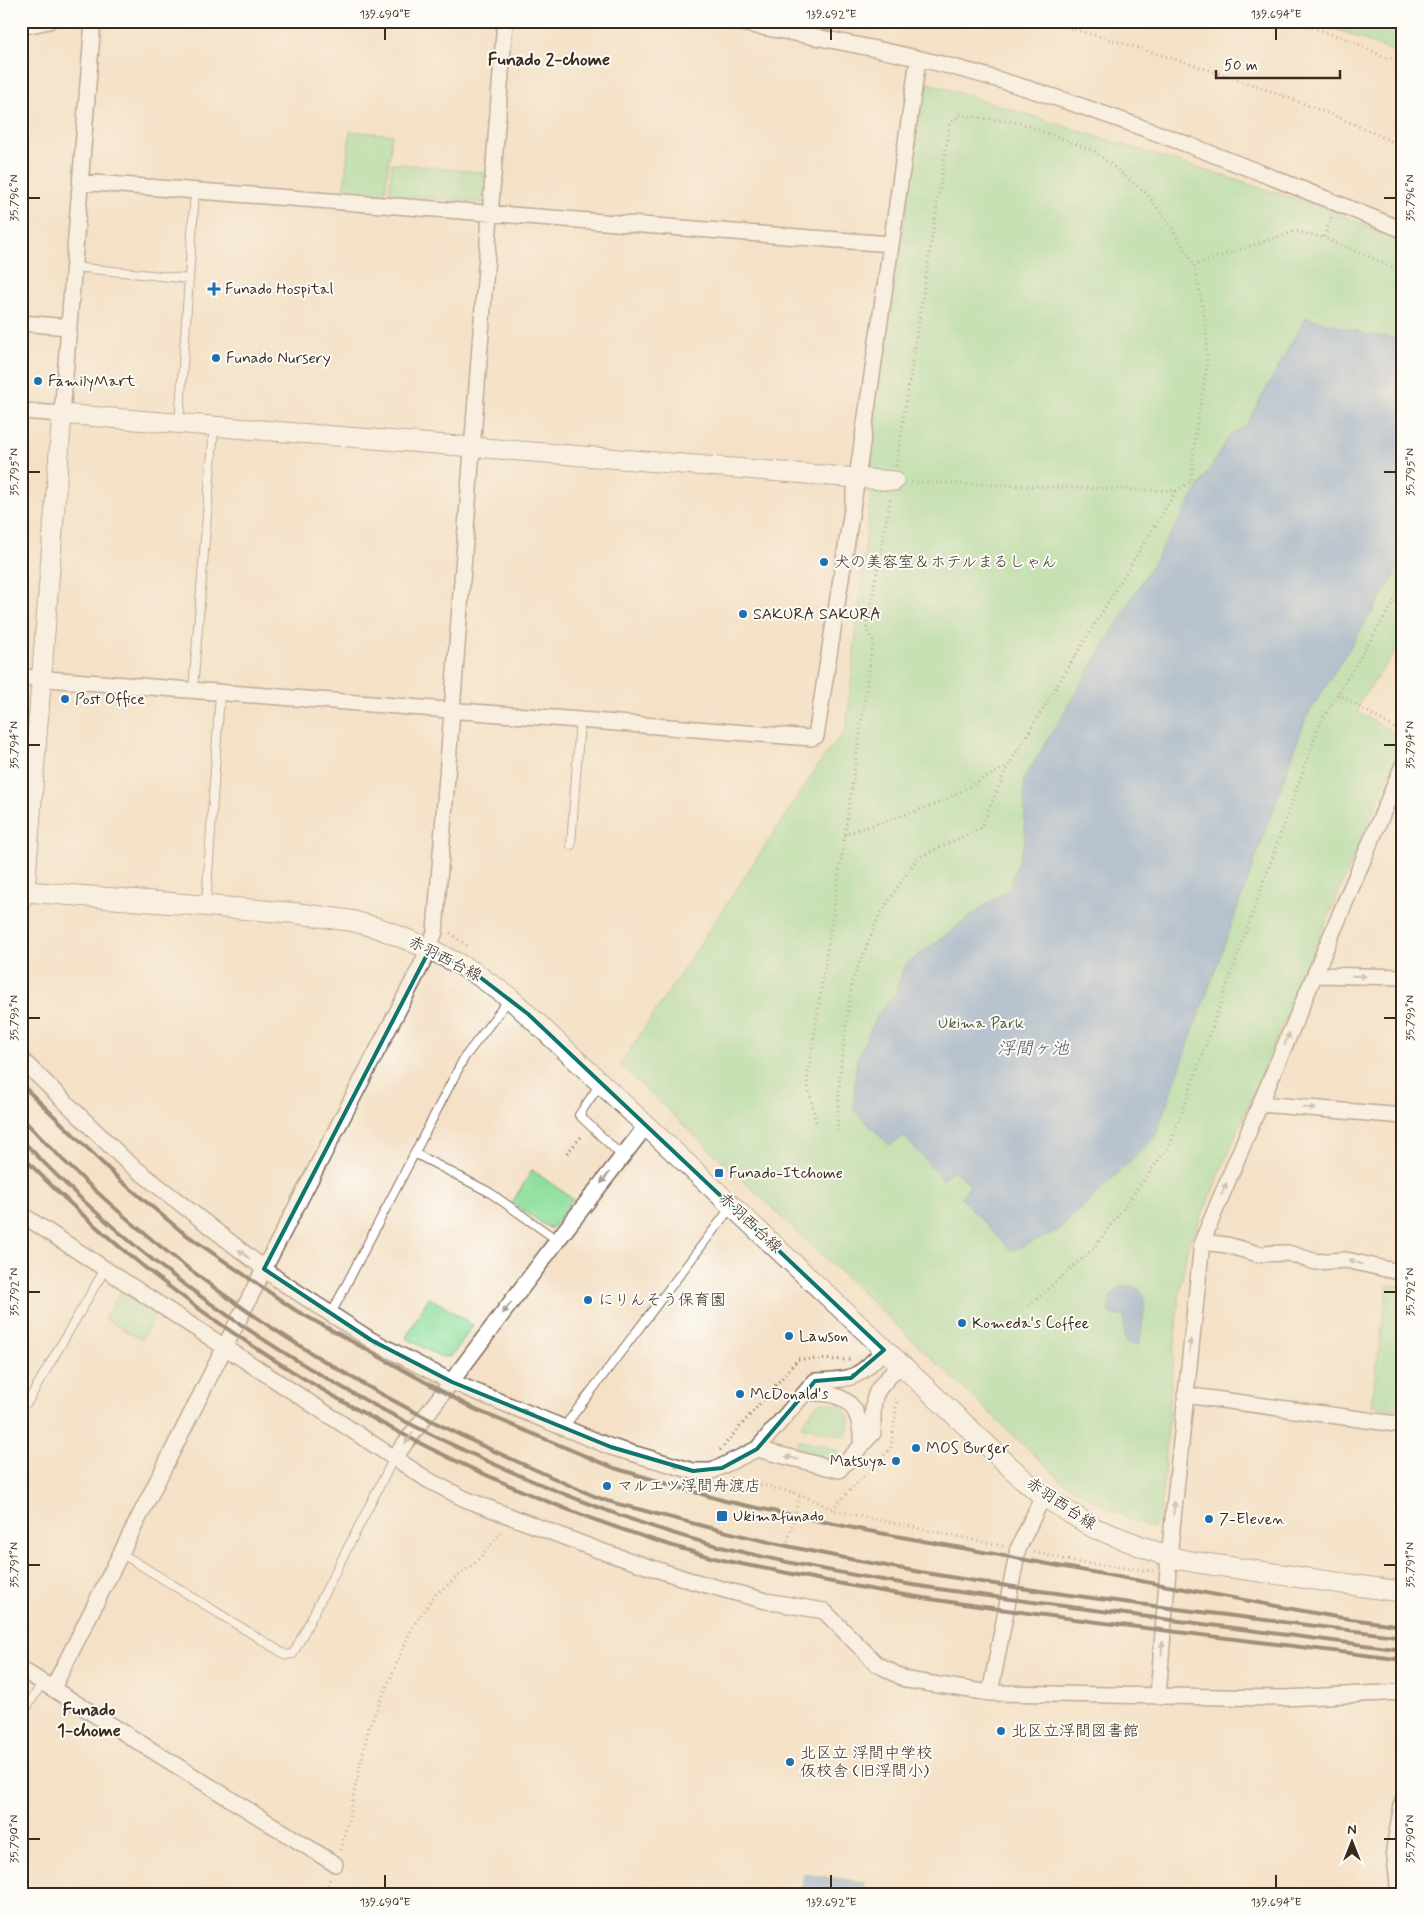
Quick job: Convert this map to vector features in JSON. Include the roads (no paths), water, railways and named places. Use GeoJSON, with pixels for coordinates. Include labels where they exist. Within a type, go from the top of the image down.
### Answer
{"type":"FeatureCollection","features":[{"type":"Feature","properties":{"kind":"main road","name":"赤羽西台線"},"geometry":{"type":"LineString","coordinates":[[22,895],[206,907],[353,921],[382,929],[430,949],[472,971],[510,998],[900,1365],[1044,1496],[1094,1528],[1165,1565],[1194,1562],[1403,1592]]}},
{"type":"Feature","properties":{"kind":"street"},"geometry":{"type":"LineString","coordinates":[[21,27],[49,21]]}},
{"type":"Feature","properties":{"kind":"street"},"geometry":{"type":"LineString","coordinates":[[22,895],[93,21]]}},
{"type":"Feature","properties":{"kind":"street"},"geometry":{"type":"LineString","coordinates":[[48,1685],[121,1553],[264,1269],[430,949],[435,932],[474,448],[505,21]]}},
{"type":"Feature","properties":{"kind":"street"},"geometry":{"type":"LineString","coordinates":[[730,21],[844,42],[1004,81],[1094,111],[1403,230]]}},
{"type":"Feature","properties":{"kind":"street"},"geometry":{"type":"LineString","coordinates":[[21,677],[801,737],[816,736],[857,478],[918,60]]}},
{"type":"Feature","properties":{"kind":"street"},"geometry":{"type":"LineString","coordinates":[[80,182],[891,244]]}},
{"type":"Feature","properties":{"kind":"street"},"geometry":{"type":"LineString","coordinates":[[21,323],[69,327]]}},
{"type":"Feature","properties":{"kind":"street"},"geometry":{"type":"LineString","coordinates":[[21,411],[894,482]]}},
{"type":"Feature","properties":{"kind":"street"},"geometry":{"type":"LineString","coordinates":[[1158,1696],[1165,1565],[1202,1242],[1403,765]]}},
{"type":"Feature","properties":{"kind":"street"},"geometry":{"type":"LineString","coordinates":[[1315,975],[1403,977]]}},
{"type":"Feature","properties":{"kind":"street"},"geometry":{"type":"LineString","coordinates":[[21,1059],[126,1161],[264,1269],[331,1314],[371,1340],[452,1382],[611,1447],[702,1472],[722,1468],[731,1460],[757,1449],[815,1381],[842,1380],[860,1374],[884,1350]]}},
{"type":"Feature","properties":{"kind":"street"},"geometry":{"type":"LineString","coordinates":[[1260,1104],[1403,1116]]}},
{"type":"Feature","properties":{"kind":"street"},"geometry":{"type":"LineString","coordinates":[[394,1458],[557,1240],[646,1126]]}},
{"type":"Feature","properties":{"kind":"street"},"geometry":{"type":"LineString","coordinates":[[21,1214],[394,1458],[464,1498],[598,1550],[692,1581],[766,1601],[824,1612],[877,1664],[907,1680],[990,1693],[1285,1698],[1403,1692]]}},
{"type":"Feature","properties":{"kind":"street"},"geometry":{"type":"LineString","coordinates":[[1202,1242],[1228,1245],[1258,1254],[1288,1253],[1316,1262],[1346,1260],[1403,1274]]}},
{"type":"Feature","properties":{"kind":"street"},"geometry":{"type":"LineString","coordinates":[[757,1449],[840,1470],[873,1433],[873,1406],[876,1390],[900,1365]]}},
{"type":"Feature","properties":{"kind":"street"},"geometry":{"type":"LineString","coordinates":[[805,1393],[820,1392],[835,1395],[853,1407],[862,1431],[861,1446]]}},
{"type":"Feature","properties":{"kind":"street"},"geometry":{"type":"LineString","coordinates":[[1185,1395],[1403,1425]]}},
{"type":"Feature","properties":{"kind":"street"},"geometry":{"type":"LineString","coordinates":[[990,1693],[1018,1549],[1044,1496]]}},
{"type":"Feature","properties":{"kind":"street"},"geometry":{"type":"LineString","coordinates":[[21,1669],[335,1864]]}},
{"type":"Feature","properties":{"kind":"street"},"geometry":{"type":"LineString","coordinates":[[1400,1894],[1394,1849],[1403,1800]]}},
{"type":"Feature","properties":{"kind":"lane"},"geometry":{"type":"LineString","coordinates":[[179,424],[195,191]]}},
{"type":"Feature","properties":{"kind":"lane"},"geometry":{"type":"LineString","coordinates":[[74,267],[188,279]]}},
{"type":"Feature","properties":{"kind":"lane"},"geometry":{"type":"LineString","coordinates":[[193,690],[214,426]]}},
{"type":"Feature","properties":{"kind":"lane"},"geometry":{"type":"LineString","coordinates":[[206,907],[220,692]]}},
{"type":"Feature","properties":{"kind":"lane"},"geometry":{"type":"LineString","coordinates":[[571,845],[580,720]]}},
{"type":"Feature","properties":{"kind":"lane"},"geometry":{"type":"LineString","coordinates":[[331,1314],[416,1154],[464,1058],[510,998]]}},
{"type":"Feature","properties":{"kind":"lane"},"geometry":{"type":"LineString","coordinates":[[601,1084],[579,1115],[622,1156]]}},
{"type":"Feature","properties":{"kind":"lane"},"geometry":{"type":"LineString","coordinates":[[416,1154],[489,1192],[557,1240]]}},
{"type":"Feature","properties":{"kind":"lane"},"geometry":{"type":"LineString","coordinates":[[564,1427],[732,1206]]}},
{"type":"Feature","properties":{"kind":"lane"},"geometry":{"type":"LineString","coordinates":[[27,1403],[105,1269]]}},
{"type":"Feature","properties":{"kind":"lane"},"geometry":{"type":"LineString","coordinates":[[121,1553],[286,1656],[293,1654],[394,1458]]}},
{"type":"Feature","properties":{"kind":"lane"},"geometry":{"type":"LineString","coordinates":[[21,1716],[48,1685]]}},
{"type":"Feature","properties":{"kind":"water","name":"浮間ヶ池"},"geometry":{"type":"Polygon","coordinates":[[[1306,317],[1366,334],[1403,339],[1403,555],[1392,580],[1306,718],[1155,1137],[1059,1230],[1011,1251],[961,1198],[970,1185],[953,1169],[943,1180],[904,1136],[889,1145],[853,1109],[857,1059],[878,1014],[895,994],[904,966],[1009,888],[1025,842],[1024,779],[1231,433],[1245,427],[1306,317]]]}},
{"type":"Feature","properties":{"kind":"water"},"geometry":{"type":"Polygon","coordinates":[[[1123,1285],[1138,1288],[1143,1294],[1145,1304],[1140,1342],[1137,1345],[1125,1342],[1124,1317],[1110,1314],[1108,1311],[1111,1295],[1123,1285]]]}},
{"type":"Feature","properties":{"kind":"water"},"geometry":{"type":"Polygon","coordinates":[[[804,1874],[864,1882],[862,1894],[801,1894],[804,1874]]]}},
{"type":"Feature","properties":{"kind":"railway"},"geometry":{"type":"LineString","coordinates":[[21,1084],[120,1180],[181,1231],[295,1310],[474,1409],[614,1468],[725,1501],[858,1529],[1336,1617],[1403,1626]]}},
{"type":"Feature","properties":{"kind":"railway"},"geometry":{"type":"LineString","coordinates":[[21,1117],[75,1171],[132,1223],[252,1315],[316,1356],[382,1394],[518,1462],[602,1499],[762,1541],[933,1574],[1089,1598],[1403,1637]]}},
{"type":"Feature","properties":{"kind":"railway"},"geometry":{"type":"LineString","coordinates":[[21,1139],[75,1193],[132,1243],[192,1290],[254,1333],[318,1373],[452,1445],[595,1506],[670,1532],[721,1547],[809,1567],[989,1596],[1403,1650]]}},
{"type":"Feature","properties":{"kind":"railway"},"geometry":{"type":"LineString","coordinates":[[21,1155],[91,1223],[169,1286],[251,1345],[338,1399],[429,1448],[521,1490],[614,1527],[723,1560],[890,1593],[1048,1616],[1403,1660]]}},
{"type":"Feature","properties":{"kind":"place","name":"Funado Hospital"},"geometry":{"type":"Point","coordinates":[214,289]}},
{"type":"Feature","properties":{"kind":"place","name":"Funado Nursery"},"geometry":{"type":"Point","coordinates":[216,358]}},
{"type":"Feature","properties":{"kind":"place","name":"FamilyMart"},"geometry":{"type":"Point","coordinates":[38,381]}},
{"type":"Feature","properties":{"kind":"place","name":"犬の美容室＆ホテルまるしゃん"},"geometry":{"type":"Point","coordinates":[824,562]}},
{"type":"Feature","properties":{"kind":"place","name":"SAKURA SAKURA"},"geometry":{"type":"Point","coordinates":[743,614]}},
{"type":"Feature","properties":{"kind":"place","name":"Post Office"},"geometry":{"type":"Point","coordinates":[65,699]}},
{"type":"Feature","properties":{"kind":"place","name":"Funado-Itchome"},"geometry":{"type":"Point","coordinates":[719,1173]}},
{"type":"Feature","properties":{"kind":"place","name":"にりんそう保育園"},"geometry":{"type":"Point","coordinates":[588,1300]}},
{"type":"Feature","properties":{"kind":"place","name":"Komeda's Coffee"},"geometry":{"type":"Point","coordinates":[962,1323]}},
{"type":"Feature","properties":{"kind":"place","name":"Lawson"},"geometry":{"type":"Point","coordinates":[789,1336]}},
{"type":"Feature","properties":{"kind":"place","name":"McDonald's"},"geometry":{"type":"Point","coordinates":[740,1394]}},
{"type":"Feature","properties":{"kind":"place","name":"MOS Burger"},"geometry":{"type":"Point","coordinates":[916,1448]}},
{"type":"Feature","properties":{"kind":"place","name":"Matsuya"},"geometry":{"type":"Point","coordinates":[896,1461]}},
{"type":"Feature","properties":{"kind":"place","name":"マルエツ浮間舟渡店"},"geometry":{"type":"Point","coordinates":[607,1486]}},
{"type":"Feature","properties":{"kind":"place","name":"Ukimafunado"},"geometry":{"type":"Point","coordinates":[722,1516]}},
{"type":"Feature","properties":{"kind":"place","name":"7-Eleven"},"geometry":{"type":"Point","coordinates":[1209,1519]}},
{"type":"Feature","properties":{"kind":"place","name":"北区立浮間図書館"},"geometry":{"type":"Point","coordinates":[1001,1731]}},
{"type":"Feature","properties":{"kind":"place","name":"北区立 浮間中学校 仮校舎 (旧浮間小)"},"geometry":{"type":"Point","coordinates":[790,1762]}},
{"type":"Feature","properties":{"kind":"district","name":"Funado 2-chome"},"geometry":{"type":"Point","coordinates":[549,60]}},
{"type":"Feature","properties":{"kind":"district","name":"Funado 1-chome"},"geometry":{"type":"Point","coordinates":[89,1720]}},
{"type":"Feature","properties":{"kind":"park label","name":"Ukima Park"},"geometry":{"type":"Point","coordinates":[981,1023]}}]}
